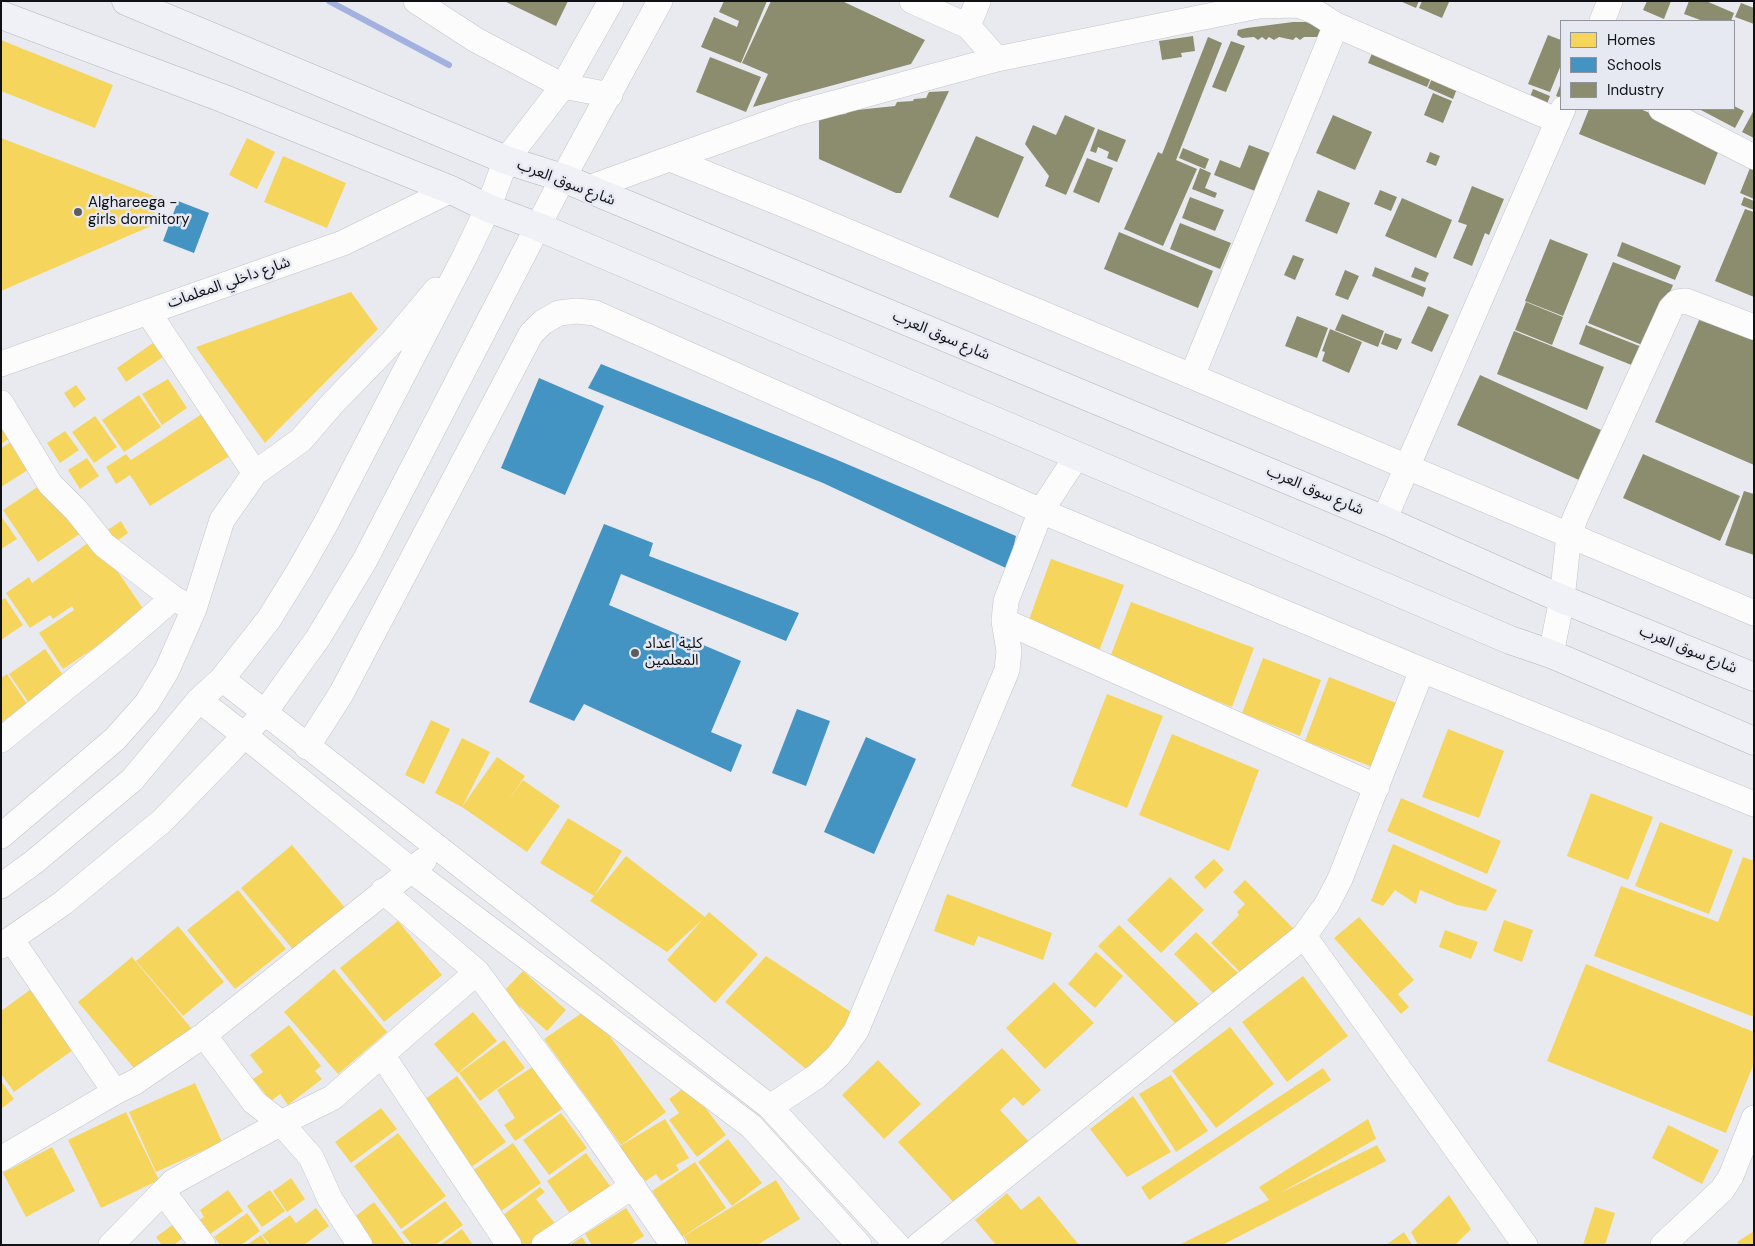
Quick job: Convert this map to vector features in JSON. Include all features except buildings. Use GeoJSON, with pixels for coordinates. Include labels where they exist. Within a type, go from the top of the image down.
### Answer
{"type":"FeatureCollection","features":[{"type":"Feature","properties":{"kind":"main road","name":"شارع سوق العرب"},"geometry":{"type":"LineString","coordinates":[[126,1],[506,160],[575,184],[1384,520],[1562,599],[1754,677]]}},
{"type":"Feature","properties":{"kind":"main road"},"geometry":{"type":"LineString","coordinates":[[1,15],[222,98],[451,190],[488,208],[539,227],[1510,640],[1550,654],[1754,741]]}},
{"type":"Feature","properties":{"kind":"street"},"geometry":{"type":"LineString","coordinates":[[416,1],[476,40],[563,86],[610,95]]}},
{"type":"Feature","properties":{"kind":"street"},"geometry":{"type":"LineString","coordinates":[[1,886],[34,862],[132,780],[200,700],[222,679],[269,619],[326,523],[465,256],[488,208],[506,160],[563,86],[610,1]]}},
{"type":"Feature","properties":{"kind":"street"},"geometry":{"type":"LineString","coordinates":[[115,1092],[6,943],[63,904],[162,821],[265,712],[318,638],[365,560],[539,227],[575,184],[610,95],[660,1]]}},
{"type":"Feature","properties":{"kind":"street"},"geometry":{"type":"LineString","coordinates":[[912,1],[968,26],[998,59]]}},
{"type":"Feature","properties":{"kind":"street"},"geometry":{"type":"LineString","coordinates":[[968,26],[978,1]]}},
{"type":"Feature","properties":{"kind":"street"},"geometry":{"type":"LineString","coordinates":[[1602,20],[1610,1]]}},
{"type":"Feature","properties":{"kind":"street"},"geometry":{"type":"LineString","coordinates":[[575,184],[670,159],[794,114],[998,59],[1258,6],[1298,5],[1314,11],[1336,25],[1561,115],[1384,520]]}},
{"type":"Feature","properties":{"kind":"street"},"geometry":{"type":"LineString","coordinates":[[1192,376],[1336,25]]}},
{"type":"Feature","properties":{"kind":"street"},"geometry":{"type":"LineString","coordinates":[[1663,110],[1754,157]]}},
{"type":"Feature","properties":{"kind":"street"},"geometry":{"type":"LineString","coordinates":[[670,159],[784,204],[1754,613]]}},
{"type":"Feature","properties":{"kind":"street","name":"شارع داخلي المعلمات"},"geometry":{"type":"LineString","coordinates":[[1,364],[343,243],[451,190]]}},
{"type":"Feature","properties":{"kind":"street"},"geometry":{"type":"LineString","coordinates":[[3,828],[115,739],[147,703],[167,670],[194,609],[222,520],[255,473],[300,440],[394,340],[465,256]]}},
{"type":"Feature","properties":{"kind":"street"},"geometry":{"type":"LineString","coordinates":[[1550,654],[1562,599],[1569,534],[1671,308],[1677,302],[1686,301],[1754,327]]}},
{"type":"Feature","properties":{"kind":"street"},"geometry":{"type":"LineString","coordinates":[[307,747],[341,694],[531,334],[544,322],[559,313],[577,311],[595,313],[1042,511],[1422,670],[1754,804]]}},
{"type":"Feature","properties":{"kind":"street"},"geometry":{"type":"LineString","coordinates":[[148,312],[255,473]]}},
{"type":"Feature","properties":{"kind":"street"},"geometry":{"type":"LineString","coordinates":[[1,403],[50,484],[76,510],[104,545],[172,598],[194,609]]}},
{"type":"Feature","properties":{"kind":"street"},"geometry":{"type":"LineString","coordinates":[[770,1106],[817,1076],[838,1056],[856,1031],[1007,670],[1009,651],[1004,621],[1006,601],[1042,511],[1078,456]]}},
{"type":"Feature","properties":{"kind":"street"},"geometry":{"type":"LineString","coordinates":[[1,740],[121,643],[172,598]]}},
{"type":"Feature","properties":{"kind":"street"},"geometry":{"type":"LineString","coordinates":[[1004,621],[1377,787]]}},
{"type":"Feature","properties":{"kind":"street"},"geometry":{"type":"LineString","coordinates":[[919,1245],[1304,936],[1327,904],[1336,887],[1422,670]]}},
{"type":"Feature","properties":{"kind":"street"},"geometry":{"type":"LineString","coordinates":[[222,679],[770,1106],[897,1245]]}},
{"type":"Feature","properties":{"kind":"street"},"geometry":{"type":"LineString","coordinates":[[200,700],[411,870],[751,1126],[859,1245]]}},
{"type":"Feature","properties":{"kind":"street"},"geometry":{"type":"LineString","coordinates":[[1,1159],[135,1082],[204,1035],[439,847]]}},
{"type":"Feature","properties":{"kind":"street"},"geometry":{"type":"LineString","coordinates":[[383,891],[477,972],[633,1186],[673,1245]]}},
{"type":"Feature","properties":{"kind":"street"},"geometry":{"type":"LineString","coordinates":[[1304,936],[1525,1245]]}},
{"type":"Feature","properties":{"kind":"street"},"geometry":{"type":"LineString","coordinates":[[111,1245],[173,1182],[281,1122],[332,1098],[477,972]]}},
{"type":"Feature","properties":{"kind":"street"},"geometry":{"type":"LineString","coordinates":[[204,1035],[254,1102],[281,1122],[311,1157],[330,1198],[360,1245]]}},
{"type":"Feature","properties":{"kind":"street"},"geometry":{"type":"LineString","coordinates":[[382,1055],[509,1245]]}},
{"type":"Feature","properties":{"kind":"street"},"geometry":{"type":"LineString","coordinates":[[1663,1245],[1722,1190],[1731,1176],[1754,1118]]}},
{"type":"Feature","properties":{"kind":"street"},"geometry":{"type":"LineString","coordinates":[[544,1245],[633,1186]]}},
{"type":"Feature","properties":{"kind":"street"},"geometry":{"type":"LineString","coordinates":[[163,1192],[203,1245]]}},
{"type":"Feature","properties":{"kind":"street"},"geometry":{"type":"LineString","coordinates":[[837,1221],[858,1203]]}},
{"type":"Feature","properties":{"kind":"waterway"},"geometry":{"type":"LineString","coordinates":[[329,1],[449,65]]}},
{"type":"Feature","properties":{"kind":"place","name":"Alghareega - girls dormitory"},"geometry":{"type":"Point","coordinates":[78,212]}},
{"type":"Feature","properties":{"kind":"place","name":"كلية اعداد المعلمين"},"geometry":{"type":"Point","coordinates":[635,653]}}]}
